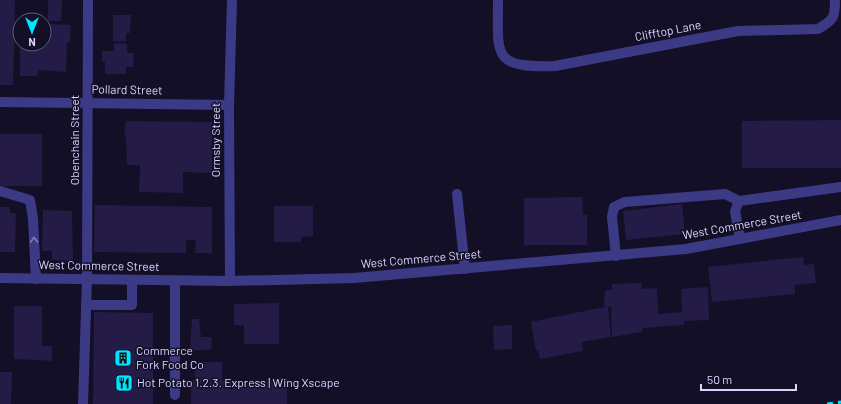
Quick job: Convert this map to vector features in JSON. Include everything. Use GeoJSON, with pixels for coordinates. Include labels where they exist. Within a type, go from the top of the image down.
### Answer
{"type":"FeatureCollection","features":[{"type":"Feature","properties":{"kind":"street","name":"Obenchain Street"},"geometry":{"type":"LineString","coordinates":[[83,404],[87,279],[88,0]]}},
{"type":"Feature","properties":{"kind":"street","name":"Ormsby Street"},"geometry":{"type":"LineString","coordinates":[[230,281],[229,105],[232,0]]}},
{"type":"Feature","properties":{"kind":"street","name":"Clifftop Lane"},"geometry":{"type":"LineString","coordinates":[[498,0],[498,44],[501,54],[512,64],[531,67],[555,66],[738,31],[818,28],[829,23],[835,15],[835,0]]}},
{"type":"Feature","properties":{"kind":"street","name":"Pollard Street"},"geometry":{"type":"LineString","coordinates":[[0,102],[229,105]]}},
{"type":"Feature","properties":{"kind":"street"},"geometry":{"type":"LineString","coordinates":[[616,256],[612,217],[614,207],[625,202],[725,194],[739,201],[841,187]]}},
{"type":"Feature","properties":{"kind":"street"},"geometry":{"type":"LineString","coordinates":[[0,191],[30,200],[34,219],[36,279]]}},
{"type":"Feature","properties":{"kind":"street"},"geometry":{"type":"LineString","coordinates":[[457,194],[465,269]]}},
{"type":"Feature","properties":{"kind":"street"},"geometry":{"type":"LineString","coordinates":[[739,201],[735,211],[740,239]]}},
{"type":"Feature","properties":{"kind":"street","name":"West Commerce Street"},"geometry":{"type":"LineString","coordinates":[[0,278],[230,281],[354,278],[686,249],[841,220]]}},
{"type":"Feature","properties":{"kind":"street"},"geometry":{"type":"LineString","coordinates":[[86,305],[132,305],[132,280]]}},
{"type":"Feature","properties":{"kind":"street"},"geometry":{"type":"LineString","coordinates":[[175,280],[175,395]]}},
{"type":"Feature","properties":{"kind":"building"},"geometry":{"type":"Polygon","coordinates":[[[0,0],[15,0],[15,12],[12,12],[12,52],[14,52],[13,85],[0,85],[0,0]]]}},
{"type":"Feature","properties":{"kind":"building"},"geometry":{"type":"Polygon","coordinates":[[[48,0],[62,0],[61,21],[52,21],[52,12],[48,12],[48,0]]]}},
{"type":"Feature","properties":{"kind":"building"},"geometry":{"type":"Polygon","coordinates":[[[113,15],[131,15],[130,33],[126,33],[126,41],[113,41],[113,15]]]}},
{"type":"Feature","properties":{"kind":"building"},"geometry":{"type":"Polygon","coordinates":[[[52,24],[71,25],[70,42],[67,42],[66,72],[39,70],[37,76],[20,76],[20,52],[52,52],[52,24]]]}},
{"type":"Feature","properties":{"kind":"building"},"geometry":{"type":"Polygon","coordinates":[[[114,43],[127,44],[127,53],[134,53],[133,67],[126,67],[126,74],[105,74],[105,62],[102,62],[102,51],[114,51],[114,43]]]}},
{"type":"Feature","properties":{"kind":"building"},"geometry":{"type":"Polygon","coordinates":[[[841,120],[841,168],[742,168],[742,121],[841,120]]]}},
{"type":"Feature","properties":{"kind":"building"},"geometry":{"type":"Polygon","coordinates":[[[126,121],[212,122],[212,173],[183,172],[183,193],[139,192],[140,165],[127,165],[126,135],[124,135],[126,121]]]}},
{"type":"Feature","properties":{"kind":"building"},"geometry":{"type":"Polygon","coordinates":[[[0,134],[42,134],[42,186],[0,186],[0,134]]]}},
{"type":"Feature","properties":{"kind":"building"},"geometry":{"type":"Polygon","coordinates":[[[582,197],[583,215],[587,215],[587,245],[524,245],[524,198],[582,197]]]}},
{"type":"Feature","properties":{"kind":"building"},"geometry":{"type":"Polygon","coordinates":[[[682,204],[685,234],[626,240],[623,211],[682,204]]]}},
{"type":"Feature","properties":{"kind":"building"},"geometry":{"type":"Polygon","coordinates":[[[95,205],[212,207],[212,253],[195,253],[196,240],[186,240],[186,253],[94,252],[95,205]]]}},
{"type":"Feature","properties":{"kind":"building"},"geometry":{"type":"Polygon","coordinates":[[[274,206],[313,206],[313,236],[301,237],[301,242],[274,242],[274,206]]]}},
{"type":"Feature","properties":{"kind":"building"},"geometry":{"type":"Polygon","coordinates":[[[0,207],[10,207],[10,213],[16,213],[15,252],[0,252],[0,207]]]}},
{"type":"Feature","properties":{"kind":"building"},"geometry":{"type":"Polygon","coordinates":[[[43,210],[72,211],[73,261],[52,260],[52,251],[42,251],[43,210]]]}},
{"type":"Feature","properties":{"kind":"building"},"geometry":{"type":"Polygon","coordinates":[[[803,257],[804,265],[814,264],[816,283],[795,285],[795,294],[712,302],[708,267],[803,257]]]}},
{"type":"Feature","properties":{"kind":"building"},"geometry":{"type":"Polygon","coordinates":[[[642,283],[641,289],[657,288],[658,314],[682,312],[681,289],[708,287],[709,320],[684,321],[684,325],[643,328],[642,332],[612,337],[611,307],[608,307],[611,337],[582,342],[583,351],[540,359],[538,350],[536,351],[531,322],[604,307],[605,290],[612,290],[612,284],[642,283]]]}},
{"type":"Feature","properties":{"kind":"building"},"geometry":{"type":"Polygon","coordinates":[[[279,303],[279,344],[244,344],[244,325],[234,325],[234,304],[279,303]]]}},
{"type":"Feature","properties":{"kind":"building"},"geometry":{"type":"Polygon","coordinates":[[[14,306],[42,306],[42,346],[52,346],[52,361],[14,359],[14,306]]]}},
{"type":"Feature","properties":{"kind":"building","name":"Commerce Fork Food Co"},"geometry":{"type":"Polygon","coordinates":[[[94,312],[153,313],[153,404],[93,404],[94,312]]]}},
{"type":"Feature","properties":{"kind":"building"},"geometry":{"type":"Polygon","coordinates":[[[192,319],[199,319],[201,337],[212,337],[211,350],[190,350],[192,319]]]}},
{"type":"Feature","properties":{"kind":"building"},"geometry":{"type":"Polygon","coordinates":[[[512,325],[512,349],[494,350],[493,326],[512,325]]]}},
{"type":"Feature","properties":{"kind":"building"},"geometry":{"type":"Polygon","coordinates":[[[195,362],[222,362],[222,381],[287,381],[287,404],[191,404],[191,380],[195,380],[195,362]]]}},
{"type":"Feature","properties":{"kind":"building"},"geometry":{"type":"Polygon","coordinates":[[[0,372],[12,372],[11,404],[0,404],[0,372]]]}},
{"type":"Feature","properties":{"kind":"railway"},"geometry":{"type":"LineString","coordinates":[[827,404],[841,402]]}},
{"type":"Feature","properties":{"kind":"place","name":"Commerce Fork Food Co"},"geometry":{"type":"Point","coordinates":[123,358]}},
{"type":"Feature","properties":{"kind":"place","name":"Hot Potato 1.2.3. Express | Wing Xscape"},"geometry":{"type":"Point","coordinates":[124,383]}}]}
